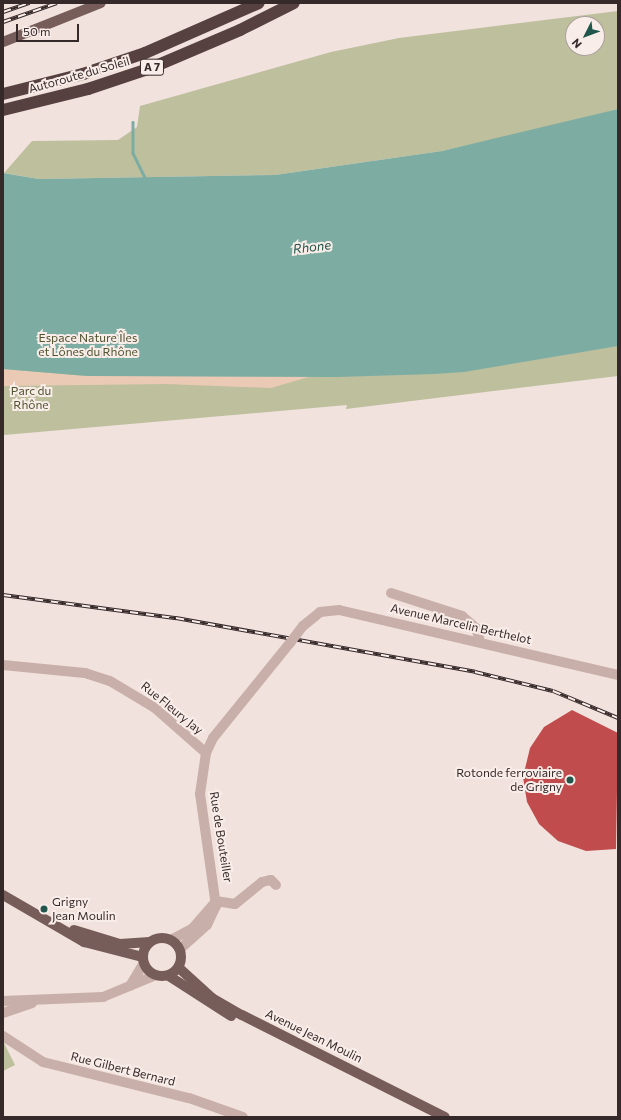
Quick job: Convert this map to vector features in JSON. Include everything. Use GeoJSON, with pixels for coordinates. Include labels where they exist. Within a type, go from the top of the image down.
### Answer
{"type":"FeatureCollection","features":[{"type":"Feature","properties":{"kind":"highway","name":"Autoroute du Soleil"},"geometry":{"type":"LineString","coordinates":[[3,94],[83,74],[145,53],[259,3]]}},
{"type":"Feature","properties":{"kind":"highway","name":"Autoroute du Soleil"},"geometry":{"type":"LineString","coordinates":[[3,110],[88,89],[151,68],[234,33],[294,3]]}},
{"type":"Feature","properties":{"kind":"main road"},"geometry":{"type":"LineString","coordinates":[[3,42],[101,3]]}},
{"type":"Feature","properties":{"kind":"main road"},"geometry":{"type":"LineString","coordinates":[[3,895],[58,924],[84,942],[143,960],[156,975],[169,976],[179,968],[180,948],[171,940],[160,938],[150,942],[120,944],[102,940],[58,924]]}},
{"type":"Feature","properties":{"kind":"main road"},"geometry":{"type":"LineString","coordinates":[[143,960],[150,942]]}},
{"type":"Feature","properties":{"kind":"main road","name":"Avenue Jean Moulin"},"geometry":{"type":"LineString","coordinates":[[179,968],[212,998],[445,1117]]}},
{"type":"Feature","properties":{"kind":"main road","name":"Avenue Jean Moulin"},"geometry":{"type":"LineString","coordinates":[[169,976],[218,1010],[348,1072],[431,1117]]}},
{"type":"Feature","properties":{"kind":"street"},"geometry":{"type":"LineString","coordinates":[[391,593],[462,616],[476,628],[480,641]]}},
{"type":"Feature","properties":{"kind":"street","name":"Avenue Marcelin Berthelot"},"geometry":{"type":"LineString","coordinates":[[244,699],[304,626],[320,612],[339,610],[480,641],[618,675]]}},
{"type":"Feature","properties":{"kind":"street","name":"Rue Fleury Jay"},"geometry":{"type":"LineString","coordinates":[[3,665],[86,673],[110,681],[156,708],[206,753]]}},
{"type":"Feature","properties":{"kind":"street","name":"Rue de Bouteiller"},"geometry":{"type":"LineString","coordinates":[[180,948],[211,920],[216,901],[200,794],[206,753],[217,732],[244,699]]}},
{"type":"Feature","properties":{"kind":"street"},"geometry":{"type":"LineString","coordinates":[[216,901],[235,904],[262,882],[271,880],[276,885]]}},
{"type":"Feature","properties":{"kind":"street","name":"Rue de Bouteiller"},"geometry":{"type":"LineString","coordinates":[[171,940],[192,929],[216,901]]}},
{"type":"Feature","properties":{"kind":"street"},"geometry":{"type":"LineString","coordinates":[[130,986],[143,960]]}},
{"type":"Feature","properties":{"kind":"street"},"geometry":{"type":"LineString","coordinates":[[3,1002],[34,1002],[103,997],[156,975]]}},
{"type":"Feature","properties":{"kind":"street"},"geometry":{"type":"LineString","coordinates":[[3,1013],[34,1002]]}},
{"type":"Feature","properties":{"kind":"street","name":"Rue Gilbert Bernard"},"geometry":{"type":"LineString","coordinates":[[3,1036],[43,1062],[189,1098],[243,1117]]}},
{"type":"Feature","properties":{"kind":"green space"},"geometry":{"type":"Polygon","coordinates":[[[618,11],[618,109],[545,128],[442,151],[275,175],[39,179],[4,173],[32,141],[118,140],[137,127],[140,106],[331,52],[399,38],[565,18],[565,56],[605,56],[605,16],[577,16],[618,11]]]}},
{"type":"Feature","properties":{"kind":"green space","name":"Espace Nature Îles et Lônes du Rhône"},"geometry":{"type":"Polygon","coordinates":[[[618,221],[618,376],[346,409],[347,405],[4,435],[3,448],[3,263],[618,221]]]}},
{"type":"Feature","properties":{"kind":"green space"},"geometry":{"type":"Polygon","coordinates":[[[3,1041],[15,1065],[3,1071],[3,1041]]]}},
{"type":"Feature","properties":{"kind":"sand"},"geometry":{"type":"Polygon","coordinates":[[[3,369],[87,376],[312,376],[271,388],[166,384],[3,386],[3,369]]]}},
{"type":"Feature","properties":{"kind":"water","name":"Rhone"},"geometry":{"type":"Polygon","coordinates":[[[618,109],[618,346],[464,372],[434,374],[337,377],[87,376],[3,369],[3,173],[39,179],[275,175],[442,151],[618,109]]]}},
{"type":"Feature","properties":{"kind":"building","name":"Rotonde ferroviaire de Grigny"},"geometry":{"type":"Polygon","coordinates":[[[572,710],[618,733],[616,849],[586,851],[558,841],[539,824],[527,802],[523,777],[530,748],[544,727],[572,710]]]}},
{"type":"Feature","properties":{"kind":"waterway"},"geometry":{"type":"LineString","coordinates":[[133,122],[133,153],[145,178]]}},
{"type":"Feature","properties":{"kind":"railway"},"geometry":{"type":"LineString","coordinates":[[3,12],[29,3]]}},
{"type":"Feature","properties":{"kind":"railway"},"geometry":{"type":"LineString","coordinates":[[3,22],[57,3]]}},
{"type":"Feature","properties":{"kind":"railway"},"geometry":{"type":"LineString","coordinates":[[3,595],[176,618],[475,672],[553,691],[618,718]]}},
{"type":"Feature","properties":{"kind":"place","name":"Rotonde ferroviaire de Grigny"},"geometry":{"type":"Point","coordinates":[570,780]}},
{"type":"Feature","properties":{"kind":"place","name":"Grigny Jean Moulin"},"geometry":{"type":"Point","coordinates":[44,909]}},
{"type":"Feature","properties":{"kind":"park label","name":"Parc du Rhône"},"geometry":{"type":"Point","coordinates":[31,398]}}]}
